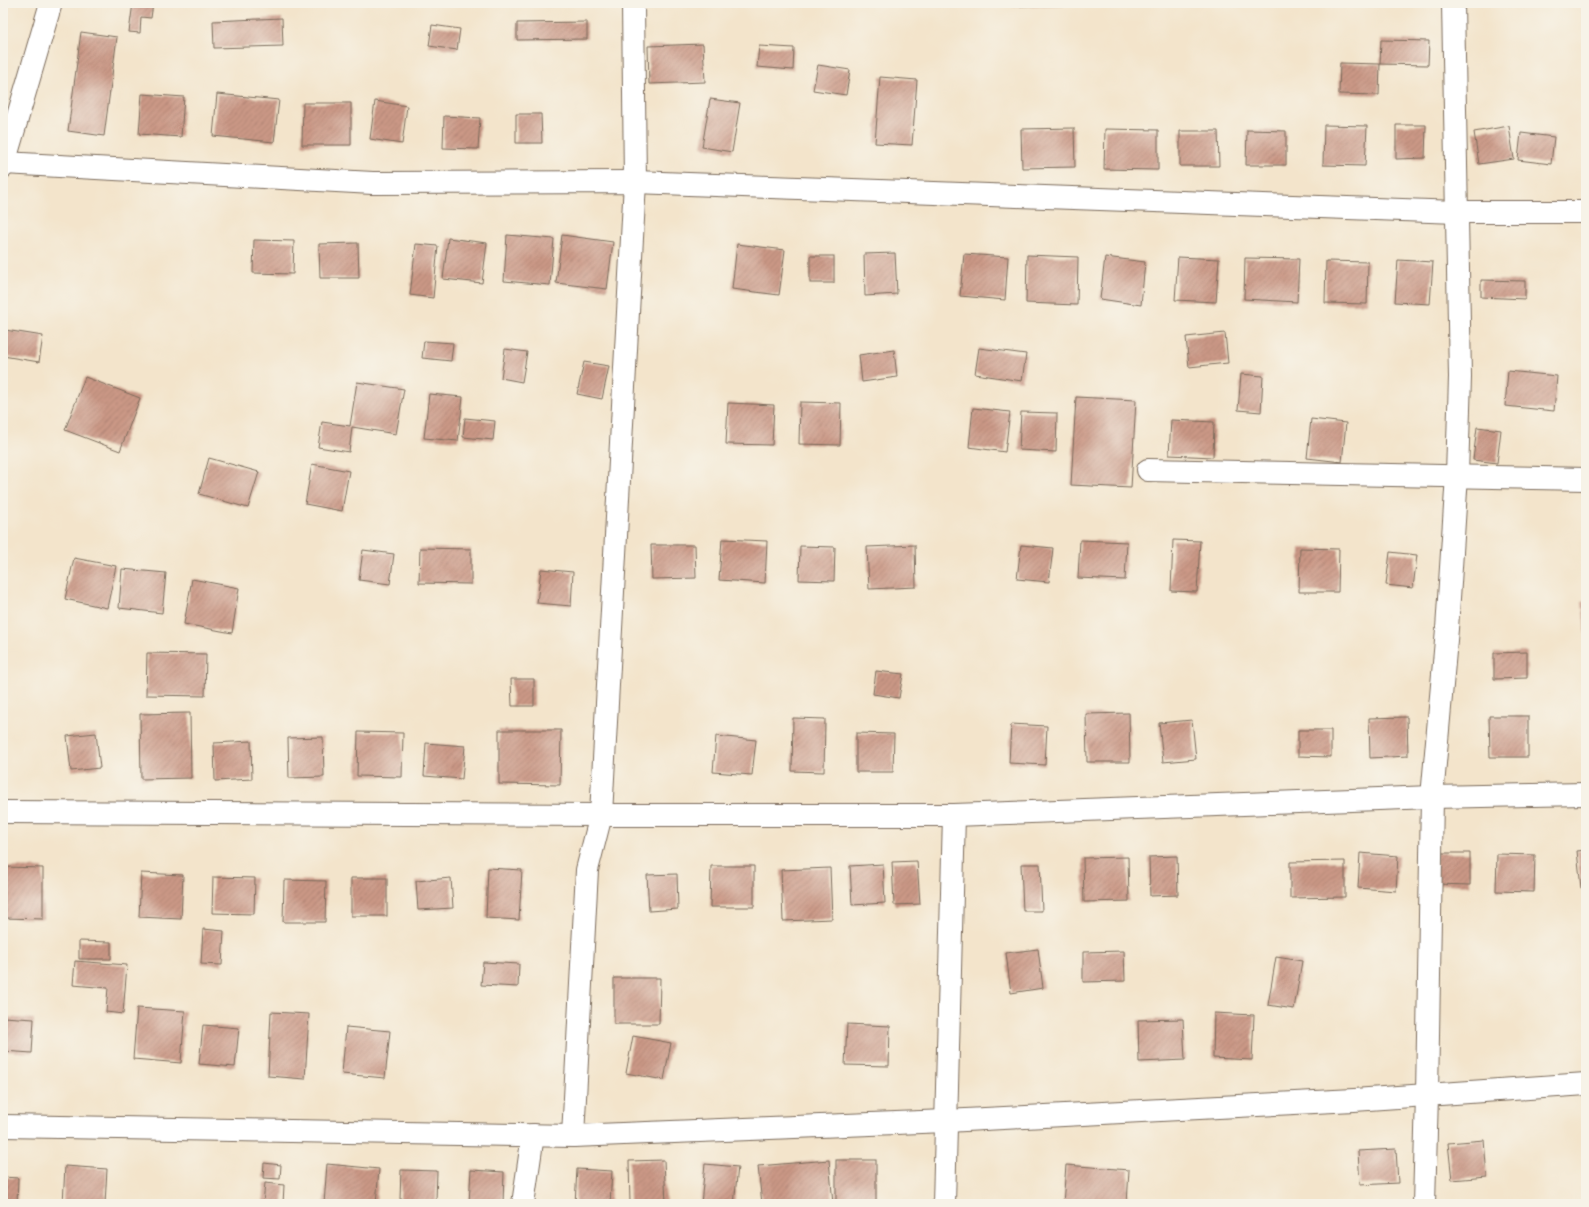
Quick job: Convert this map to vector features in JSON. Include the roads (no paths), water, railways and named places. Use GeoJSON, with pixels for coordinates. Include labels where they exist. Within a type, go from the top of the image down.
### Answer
{"type":"FeatureCollection","features":[{"type":"Feature","properties":{"kind":"street"},"geometry":{"type":"LineString","coordinates":[[51,3],[9,129],[4,165],[373,183],[635,182],[1457,212],[1586,212]]}},
{"type":"Feature","properties":{"kind":"street"},"geometry":{"type":"LineString","coordinates":[[573,1136],[587,870],[601,815],[635,182],[633,3]]}},
{"type":"Feature","properties":{"kind":"street"},"geometry":{"type":"LineString","coordinates":[[1424,1204],[1432,797],[1447,629],[1457,475],[1460,377],[1453,3]]}},
{"type":"Feature","properties":{"kind":"street"},"geometry":{"type":"LineString","coordinates":[[1148,470],[1586,478]]}},
{"type":"Feature","properties":{"kind":"street"},"geometry":{"type":"LineString","coordinates":[[3,812],[601,815],[954,814],[1432,797],[1586,794]]}},
{"type":"Feature","properties":{"kind":"street"},"geometry":{"type":"LineString","coordinates":[[944,1204],[954,814]]}},
{"type":"Feature","properties":{"kind":"street"},"geometry":{"type":"LineString","coordinates":[[3,1126],[573,1136],[946,1121],[1354,1100],[1586,1084]]}},
{"type":"Feature","properties":{"kind":"street"},"geometry":{"type":"LineString","coordinates":[[523,1204],[533,1135]]}}]}
